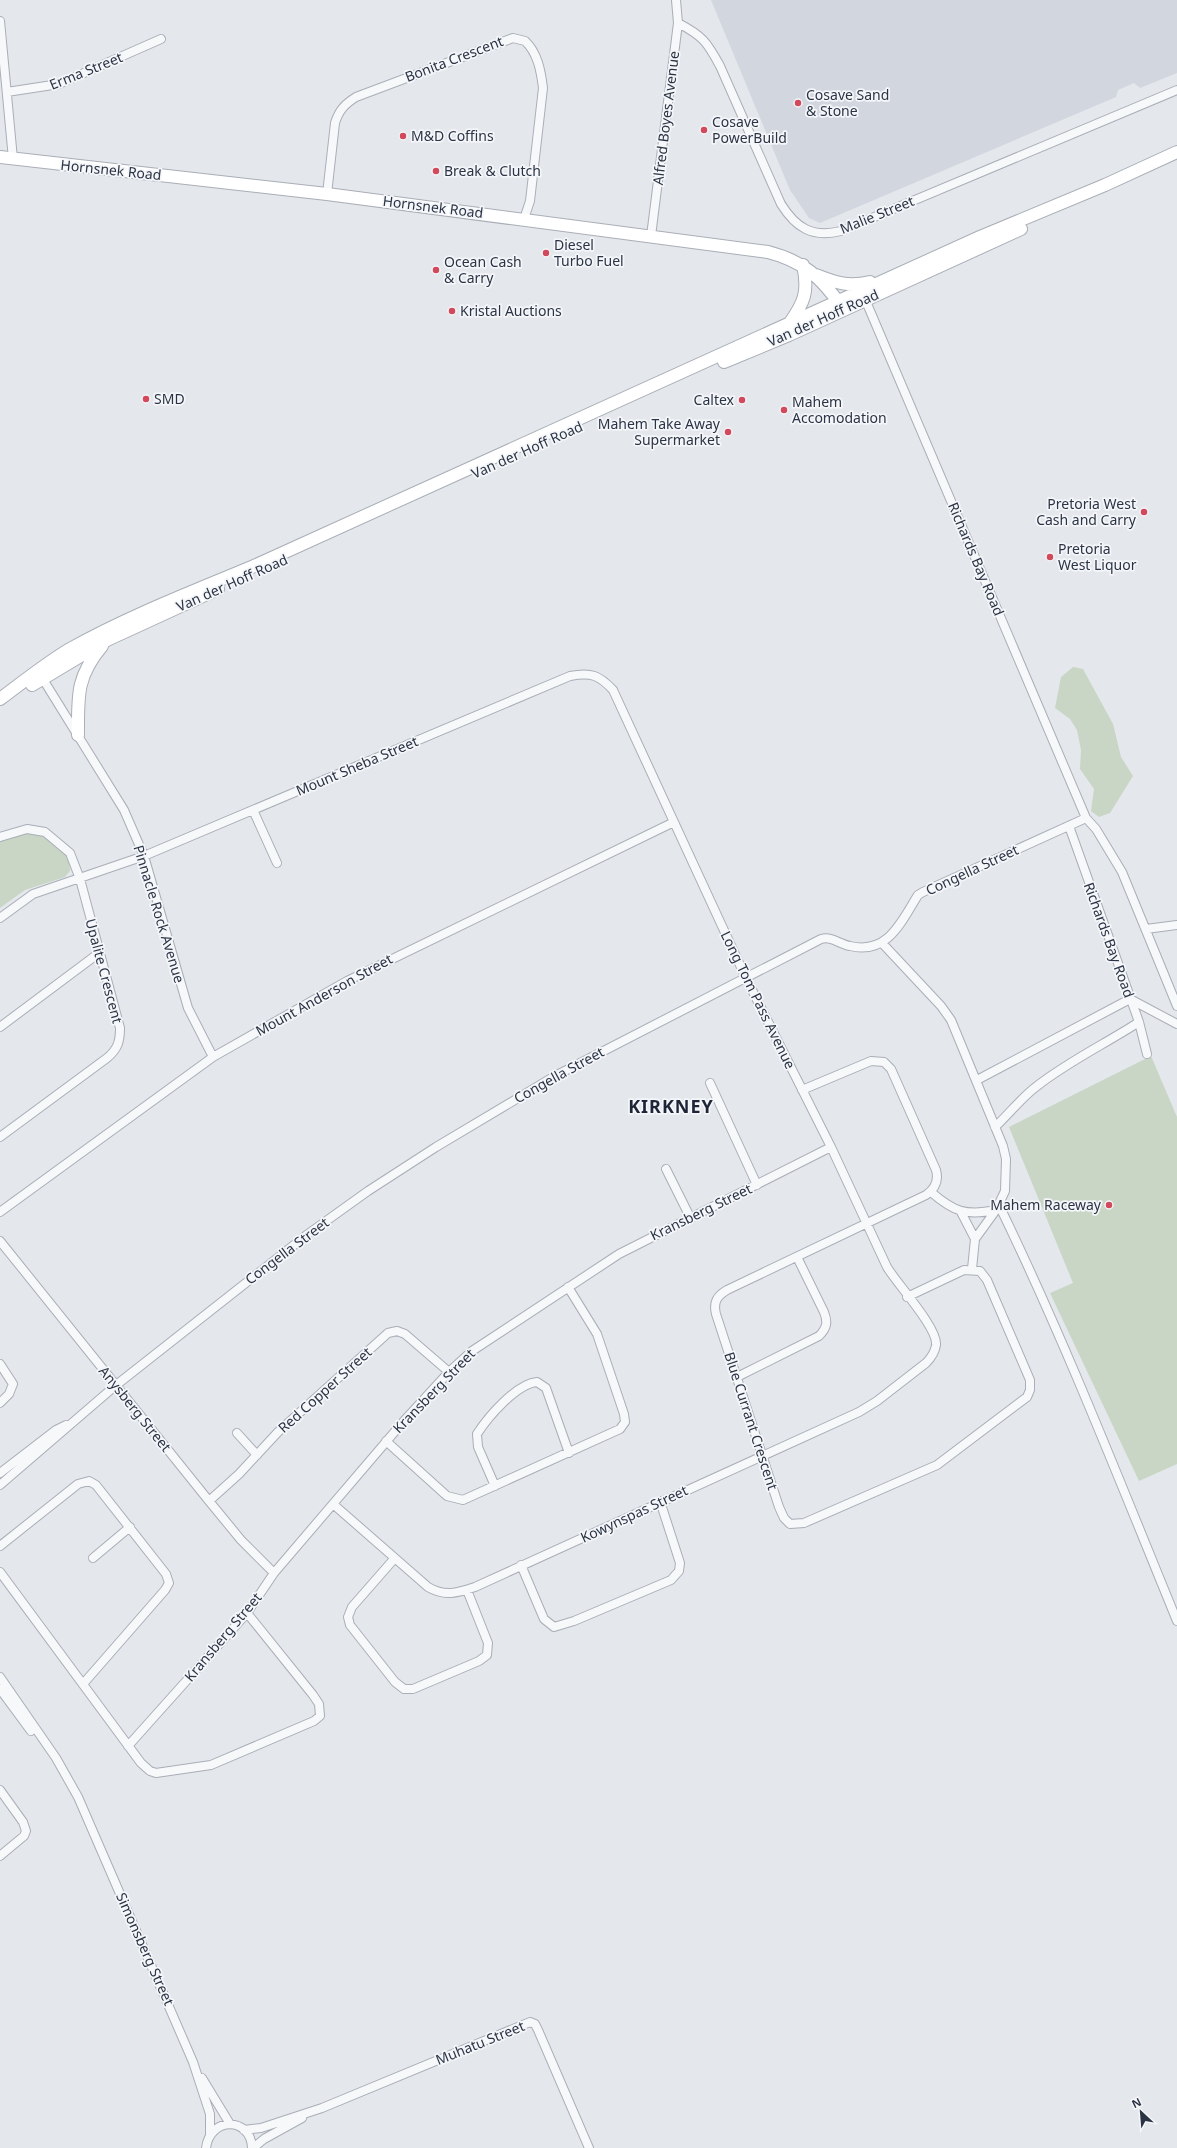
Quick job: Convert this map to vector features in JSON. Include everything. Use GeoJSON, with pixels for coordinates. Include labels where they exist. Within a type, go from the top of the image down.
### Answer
{"type":"FeatureCollection","features":[{"type":"Feature","properties":{"kind":"main road","name":"Van der Hoff Road"},"geometry":{"type":"LineString","coordinates":[[0,699],[40,674],[107,640],[653,393],[840,306],[907,271],[980,237],[1106,185],[1177,152]]}},
{"type":"Feature","properties":{"kind":"main road","name":"Hornsnek Road"},"geometry":{"type":"LineString","coordinates":[[0,158],[327,194],[768,252],[789,258],[803,265],[814,274],[840,306]]}},
{"type":"Feature","properties":{"kind":"main road","name":"Van der Hoff Road"},"geometry":{"type":"LineString","coordinates":[[0,708],[69,650],[109,628],[254,566],[788,325],[840,306],[866,299],[1044,218],[1106,185]]}},
{"type":"Feature","properties":{"kind":"main road"},"geometry":{"type":"LineString","coordinates":[[788,325],[804,302],[806,283],[803,265]]}},
{"type":"Feature","properties":{"kind":"main road"},"geometry":{"type":"LineString","coordinates":[[814,274],[842,285],[856,285],[907,271]]}},
{"type":"Feature","properties":{"kind":"main road"},"geometry":{"type":"LineString","coordinates":[[78,735],[77,705],[81,682],[91,660],[107,640]]}},
{"type":"Feature","properties":{"kind":"street","name":"Alfred Boyes Avenue"},"geometry":{"type":"LineString","coordinates":[[651,236],[678,23],[676,0]]}},
{"type":"Feature","properties":{"kind":"street"},"geometry":{"type":"LineString","coordinates":[[0,21],[13,159]]}},
{"type":"Feature","properties":{"kind":"street","name":"Malie Street"},"geometry":{"type":"LineString","coordinates":[[678,23],[699,34],[708,44],[720,66],[782,204],[791,219],[806,230],[816,233],[841,231],[1177,90]]}},
{"type":"Feature","properties":{"kind":"street","name":"Bonita Crescent"},"geometry":{"type":"LineString","coordinates":[[327,194],[335,123],[338,114],[346,103],[362,94],[513,38],[525,41],[534,52],[541,74],[543,88],[530,201],[524,219]]}},
{"type":"Feature","properties":{"kind":"street","name":"Erma Street"},"geometry":{"type":"LineString","coordinates":[[7,92],[59,84],[161,39]]}},
{"type":"Feature","properties":{"kind":"street","name":"Richards Bay Road"},"geometry":{"type":"LineString","coordinates":[[866,299],[1086,818],[1096,829],[1122,872],[1177,1006]]}},
{"type":"Feature","properties":{"kind":"street","name":"Pinnacle Rock Avenue"},"geometry":{"type":"LineString","coordinates":[[40,674],[124,810],[144,856],[188,1008],[213,1057]]}},
{"type":"Feature","properties":{"kind":"street","name":"Long Tom Pass Avenue"},"geometry":{"type":"LineString","coordinates":[[570,676],[590,674],[602,678],[613,690],[746,978],[831,1147],[887,1267],[907,1297],[932,1328],[936,1345]]}},
{"type":"Feature","properties":{"kind":"street","name":"Mount Sheba Street"},"geometry":{"type":"LineString","coordinates":[[0,918],[33,894],[144,856],[570,676]]}},
{"type":"Feature","properties":{"kind":"street"},"geometry":{"type":"LineString","coordinates":[[253,810],[277,863]]}},
{"type":"Feature","properties":{"kind":"street","name":"Congella Street"},"geometry":{"type":"LineString","coordinates":[[0,1485],[58,1436],[67,1425],[308,1234],[436,1147],[555,1076],[821,939],[828,937],[856,947],[869,947],[882,943],[893,934],[918,895],[1086,818]]}},
{"type":"Feature","properties":{"kind":"street","name":"Mount Anderson Street"},"geometry":{"type":"LineString","coordinates":[[0,1212],[213,1057],[353,978],[674,822]]}},
{"type":"Feature","properties":{"kind":"street","name":"Richards Bay Road"},"geometry":{"type":"LineString","coordinates":[[1069,826],[1139,1022],[1147,1054]]}},
{"type":"Feature","properties":{"kind":"street","name":"Upalite Crescent"},"geometry":{"type":"LineString","coordinates":[[0,837],[27,830],[45,832],[70,853],[80,879],[120,1028],[118,1045],[107,1058],[0,1137]]}},
{"type":"Feature","properties":{"kind":"street"},"geometry":{"type":"LineString","coordinates":[[1146,929],[1177,925]]}},
{"type":"Feature","properties":{"kind":"street"},"geometry":{"type":"LineString","coordinates":[[882,943],[941,1006],[951,1020],[995,1127],[1006,1159],[1005,1191],[997,1208],[975,1239],[972,1269],[962,1271],[907,1297]]}},
{"type":"Feature","properties":{"kind":"street"},"geometry":{"type":"LineString","coordinates":[[0,1027],[99,953]]}},
{"type":"Feature","properties":{"kind":"street"},"geometry":{"type":"LineString","coordinates":[[976,1080],[1130,999],[1177,1024]]}},
{"type":"Feature","properties":{"kind":"street"},"geometry":{"type":"LineString","coordinates":[[995,1127],[1036,1087],[1078,1057],[1111,1040],[1139,1022]]}},
{"type":"Feature","properties":{"kind":"street"},"geometry":{"type":"LineString","coordinates":[[802,1090],[871,1061],[879,1060],[887,1064],[891,1069],[936,1170],[938,1180],[931,1192],[954,1210],[961,1212],[980,1213],[997,1208]]}},
{"type":"Feature","properties":{"kind":"street"},"geometry":{"type":"LineString","coordinates":[[710,1082],[757,1184]]}},
{"type":"Feature","properties":{"kind":"street","name":"Kransberg Street"},"geometry":{"type":"LineString","coordinates":[[128,1746],[247,1613],[274,1573],[386,1442],[449,1372],[472,1351],[619,1254],[831,1147]]}},
{"type":"Feature","properties":{"kind":"street"},"geometry":{"type":"LineString","coordinates":[[666,1169],[690,1217]]}},
{"type":"Feature","properties":{"kind":"street","name":"Blue Currant Crescent"},"geometry":{"type":"LineString","coordinates":[[931,1192],[727,1290],[717,1298],[715,1306],[716,1314],[762,1456],[784,1518],[790,1524],[798,1525],[930,1470],[953,1455],[1024,1402],[1030,1390],[1030,1380],[987,1280],[980,1271],[972,1269]]}},
{"type":"Feature","properties":{"kind":"street"},"geometry":{"type":"LineString","coordinates":[[997,1208],[1038,1286],[1177,1621]]}},
{"type":"Feature","properties":{"kind":"street"},"geometry":{"type":"LineString","coordinates":[[961,1212],[975,1239]]}},
{"type":"Feature","properties":{"kind":"street","name":"Anysberg Street"},"geometry":{"type":"LineString","coordinates":[[0,1241],[115,1386],[241,1540],[274,1573]]}},
{"type":"Feature","properties":{"kind":"street"},"geometry":{"type":"LineString","coordinates":[[737,1377],[819,1336],[824,1331],[827,1319],[797,1257]]}},
{"type":"Feature","properties":{"kind":"street"},"geometry":{"type":"LineString","coordinates":[[386,1442],[447,1496],[455,1500],[463,1500],[617,1432],[625,1422],[624,1414],[600,1341],[568,1287]]}},
{"type":"Feature","properties":{"kind":"street","name":"Red Copper Street"},"geometry":{"type":"LineString","coordinates":[[209,1501],[278,1432],[388,1333],[397,1331],[405,1334],[449,1372]]}},
{"type":"Feature","properties":{"kind":"street","name":"Kowynspas Street"},"geometry":{"type":"LineString","coordinates":[[333,1504],[394,1559],[428,1587],[439,1593],[452,1594],[467,1590],[762,1456],[877,1401],[926,1363],[932,1357],[936,1345]]}},
{"type":"Feature","properties":{"kind":"street"},"geometry":{"type":"LineString","coordinates":[[0,1364],[13,1384],[9,1394],[0,1403]]}},
{"type":"Feature","properties":{"kind":"street"},"geometry":{"type":"LineString","coordinates":[[495,1486],[478,1447],[477,1434],[500,1406],[525,1386],[537,1382],[546,1388],[569,1453]]}},
{"type":"Feature","properties":{"kind":"street","name":"Congella Street"},"geometry":{"type":"LineString","coordinates":[[0,1473],[56,1430],[67,1425]]}},
{"type":"Feature","properties":{"kind":"street"},"geometry":{"type":"LineString","coordinates":[[237,1433],[256,1455]]}},
{"type":"Feature","properties":{"kind":"street"},"geometry":{"type":"LineString","coordinates":[[0,1546],[78,1484],[86,1481],[95,1484],[166,1574],[168,1585],[83,1684]]}},
{"type":"Feature","properties":{"kind":"street"},"geometry":{"type":"LineString","coordinates":[[521,1565],[544,1619],[554,1627],[574,1621],[671,1580],[678,1574],[680,1563],[660,1502]]}},
{"type":"Feature","properties":{"kind":"street"},"geometry":{"type":"LineString","coordinates":[[93,1558],[130,1527]]}},
{"type":"Feature","properties":{"kind":"street"},"geometry":{"type":"LineString","coordinates":[[394,1559],[352,1607],[348,1617],[355,1631],[395,1682],[404,1689],[413,1689],[479,1661],[487,1655],[488,1643],[467,1590]]}},
{"type":"Feature","properties":{"kind":"street"},"geometry":{"type":"LineString","coordinates":[[0,1572],[128,1746],[141,1763],[150,1771],[160,1772],[197,1767],[221,1761],[318,1717],[321,1710],[313,1695],[247,1613]]}},
{"type":"Feature","properties":{"kind":"street","name":"Simonsberg Street"},"geometry":{"type":"LineString","coordinates":[[0,1677],[56,1758],[83,1806],[193,2062],[210,2114],[210,2134],[206,2148]]}},
{"type":"Feature","properties":{"kind":"street","name":"Simonsberg Street"},"geometry":{"type":"LineString","coordinates":[[0,1689],[52,1760],[62,1770]]}},
{"type":"Feature","properties":{"kind":"street"},"geometry":{"type":"LineString","coordinates":[[0,1790],[23,1822],[26,1830],[24,1836],[0,1856]]}},
{"type":"Feature","properties":{"kind":"street","name":"Muhatu Street"},"geometry":{"type":"LineString","coordinates":[[322,2108],[530,2022],[534,2024],[538,2030],[589,2148]]}},
{"type":"Feature","properties":{"kind":"street"},"geometry":{"type":"LineString","coordinates":[[193,2062],[230,2124]]}},
{"type":"Feature","properties":{"kind":"street"},"geometry":{"type":"LineString","coordinates":[[244,2130],[261,2128],[322,2108]]}},
{"type":"Feature","properties":{"kind":"street"},"geometry":{"type":"LineString","coordinates":[[210,2134],[222,2125],[230,2124],[244,2130],[249,2135],[252,2148],[264,2139],[322,2108]]}},
{"type":"Feature","properties":{"kind":"shaded area"},"geometry":{"type":"Polygon","coordinates":[[[711,0],[1177,0],[1177,73],[1140,88],[1134,83],[1118,90],[1116,97],[820,223],[809,218],[790,190],[711,0]]]}},
{"type":"Feature","properties":{"kind":"green space"},"geometry":{"type":"Polygon","coordinates":[[[1073,667],[1083,669],[1113,724],[1121,757],[1133,776],[1110,813],[1099,817],[1091,811],[1094,789],[1080,769],[1081,750],[1077,730],[1070,719],[1055,708],[1061,677],[1073,667]]]}},
{"type":"Feature","properties":{"kind":"green space"},"geometry":{"type":"Polygon","coordinates":[[[27,833],[42,836],[56,844],[67,856],[70,871],[65,877],[25,890],[0,908],[0,839],[27,833]]]}},
{"type":"Feature","properties":{"kind":"green space","name":"Mahem Raceway"},"geometry":{"type":"Polygon","coordinates":[[[1151,1056],[1177,1117],[1177,1464],[1139,1481],[1050,1293],[1073,1283],[1009,1127],[1151,1056]]]}},
{"type":"Feature","properties":{"kind":"place","name":"Cosave Sand & Stone"},"geometry":{"type":"Point","coordinates":[798,103]}},
{"type":"Feature","properties":{"kind":"place","name":"Cosave PowerBuild"},"geometry":{"type":"Point","coordinates":[704,130]}},
{"type":"Feature","properties":{"kind":"place","name":"M&D Coffins"},"geometry":{"type":"Point","coordinates":[403,136]}},
{"type":"Feature","properties":{"kind":"place","name":"Break & Clutch"},"geometry":{"type":"Point","coordinates":[436,171]}},
{"type":"Feature","properties":{"kind":"place","name":"Diesel Turbo Fuel"},"geometry":{"type":"Point","coordinates":[546,253]}},
{"type":"Feature","properties":{"kind":"place","name":"Ocean Cash & Carry"},"geometry":{"type":"Point","coordinates":[436,270]}},
{"type":"Feature","properties":{"kind":"place","name":"Kristal Auctions"},"geometry":{"type":"Point","coordinates":[452,311]}},
{"type":"Feature","properties":{"kind":"place","name":"SMD"},"geometry":{"type":"Point","coordinates":[146,399]}},
{"type":"Feature","properties":{"kind":"place","name":"Caltex"},"geometry":{"type":"Point","coordinates":[742,400]}},
{"type":"Feature","properties":{"kind":"place","name":"Mahem Accomodation"},"geometry":{"type":"Point","coordinates":[784,410]}},
{"type":"Feature","properties":{"kind":"place","name":"Mahem Take Away Supermarket"},"geometry":{"type":"Point","coordinates":[728,432]}},
{"type":"Feature","properties":{"kind":"place","name":"Pretoria West Cash and Carry"},"geometry":{"type":"Point","coordinates":[1144,512]}},
{"type":"Feature","properties":{"kind":"place","name":"Pretoria West Liquor"},"geometry":{"type":"Point","coordinates":[1050,557]}},
{"type":"Feature","properties":{"kind":"place","name":"Mahem Raceway"},"geometry":{"type":"Point","coordinates":[1109,1205]}},
{"type":"Feature","properties":{"kind":"district","name":"KIRKNEY"},"geometry":{"type":"Point","coordinates":[671,1107]}}]}
